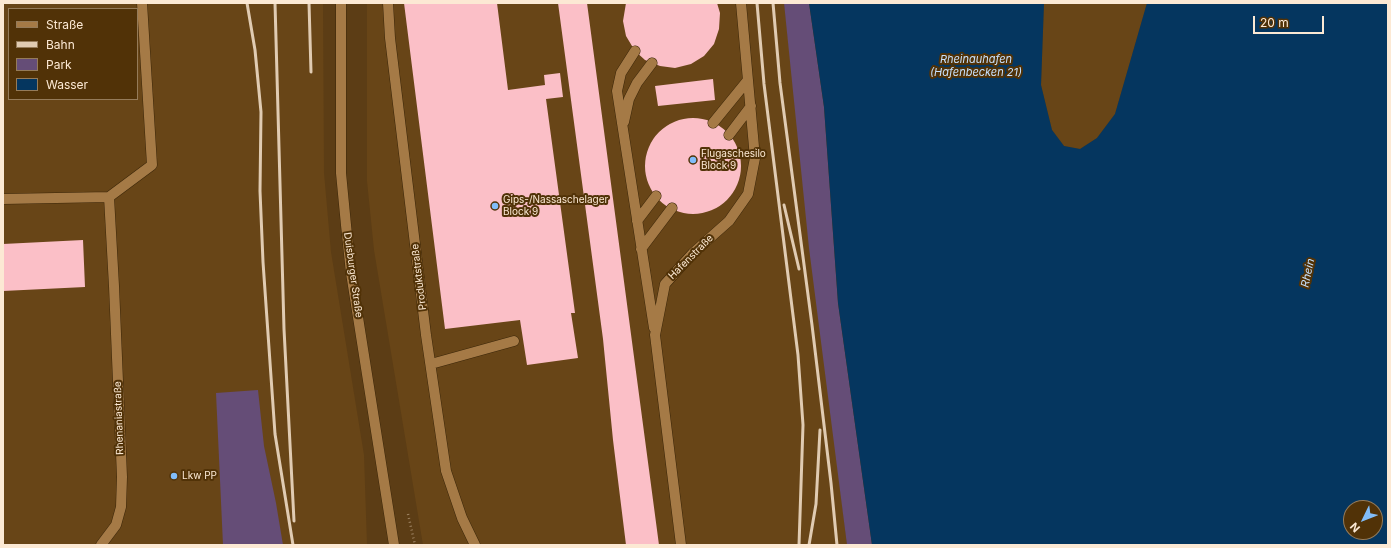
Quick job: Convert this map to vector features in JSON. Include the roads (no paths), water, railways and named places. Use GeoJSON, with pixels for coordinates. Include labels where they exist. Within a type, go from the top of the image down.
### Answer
{"type":"FeatureCollection","features":[{"type":"Feature","properties":{"kind":"street"},"geometry":{"type":"LineString","coordinates":[[3,199],[109,197],[152,165],[142,3]]}},
{"type":"Feature","properties":{"kind":"street","name":"Duisburger Straße"},"geometry":{"type":"LineString","coordinates":[[342,3],[341,173],[351,273],[394,545]]}},
{"type":"Feature","properties":{"kind":"street","name":"Produktstraße"},"geometry":{"type":"LineString","coordinates":[[388,3],[391,45],[425,328],[446,471],[462,518],[475,545]]}},
{"type":"Feature","properties":{"kind":"street","name":"Hafenstraße"},"geometry":{"type":"LineString","coordinates":[[681,545],[655,335],[665,284],[693,253],[729,221],[748,194],[755,158],[741,3]]}},
{"type":"Feature","properties":{"kind":"street"},"geometry":{"type":"LineString","coordinates":[[635,52],[621,73],[617,91],[655,335]]}},
{"type":"Feature","properties":{"kind":"street"},"geometry":{"type":"LineString","coordinates":[[623,128],[629,99],[637,83],[652,63]]}},
{"type":"Feature","properties":{"kind":"street"},"geometry":{"type":"LineString","coordinates":[[712,123],[748,80]]}},
{"type":"Feature","properties":{"kind":"street"},"geometry":{"type":"LineString","coordinates":[[729,135],[751,106]]}},
{"type":"Feature","properties":{"kind":"street"},"geometry":{"type":"LineString","coordinates":[[637,221],[656,196]]}},
{"type":"Feature","properties":{"kind":"street","name":"Rhenaniastraße"},"geometry":{"type":"LineString","coordinates":[[101,545],[116,525],[121,507],[122,477],[109,197]]}},
{"type":"Feature","properties":{"kind":"street"},"geometry":{"type":"LineString","coordinates":[[642,249],[672,208]]}},
{"type":"Feature","properties":{"kind":"street"},"geometry":{"type":"LineString","coordinates":[[431,364],[514,342]]}},
{"type":"Feature","properties":{"kind":"water"},"geometry":{"type":"Polygon","coordinates":[[[809,3],[1044,3],[1041,85],[1052,130],[1064,146],[1080,149],[1097,138],[1115,114],[1147,3],[1388,3],[1388,545],[872,545],[838,303],[824,107],[809,3]]]}},
{"type":"Feature","properties":{"kind":"railway"},"geometry":{"type":"LineString","coordinates":[[247,3],[255,50],[261,112],[260,191],[263,262],[275,434],[293,545]]}},
{"type":"Feature","properties":{"kind":"railway"},"geometry":{"type":"LineString","coordinates":[[275,3],[284,329],[294,521]]}},
{"type":"Feature","properties":{"kind":"railway"},"geometry":{"type":"LineString","coordinates":[[309,3],[311,72]]}},
{"type":"Feature","properties":{"kind":"railway"},"geometry":{"type":"LineString","coordinates":[[757,3],[764,84],[798,355],[803,425],[799,545]]}},
{"type":"Feature","properties":{"kind":"railway"},"geometry":{"type":"LineString","coordinates":[[773,3],[780,83],[812,325],[837,545]]}},
{"type":"Feature","properties":{"kind":"railway"},"geometry":{"type":"LineString","coordinates":[[784,205],[799,269]]}},
{"type":"Feature","properties":{"kind":"railway"},"geometry":{"type":"LineString","coordinates":[[809,545],[816,504],[820,430]]}},
{"type":"Feature","properties":{"kind":"place","name":"Flugaschesilo Block 9"},"geometry":{"type":"Point","coordinates":[693,160]}},
{"type":"Feature","properties":{"kind":"place","name":"Gips-/Nassaschelager Block 9"},"geometry":{"type":"Point","coordinates":[495,206]}},
{"type":"Feature","properties":{"kind":"place","name":"Lkw PP"},"geometry":{"type":"Point","coordinates":[174,476]}},
{"type":"Feature","properties":{"kind":"water label","name":"Rheinauhafen (Hafenbecken 21)"},"geometry":{"type":"Point","coordinates":[976,66]}},
{"type":"Feature","properties":{"kind":"water label","name":"Rhein"},"geometry":{"type":"Point","coordinates":[1308,273]}}]}
